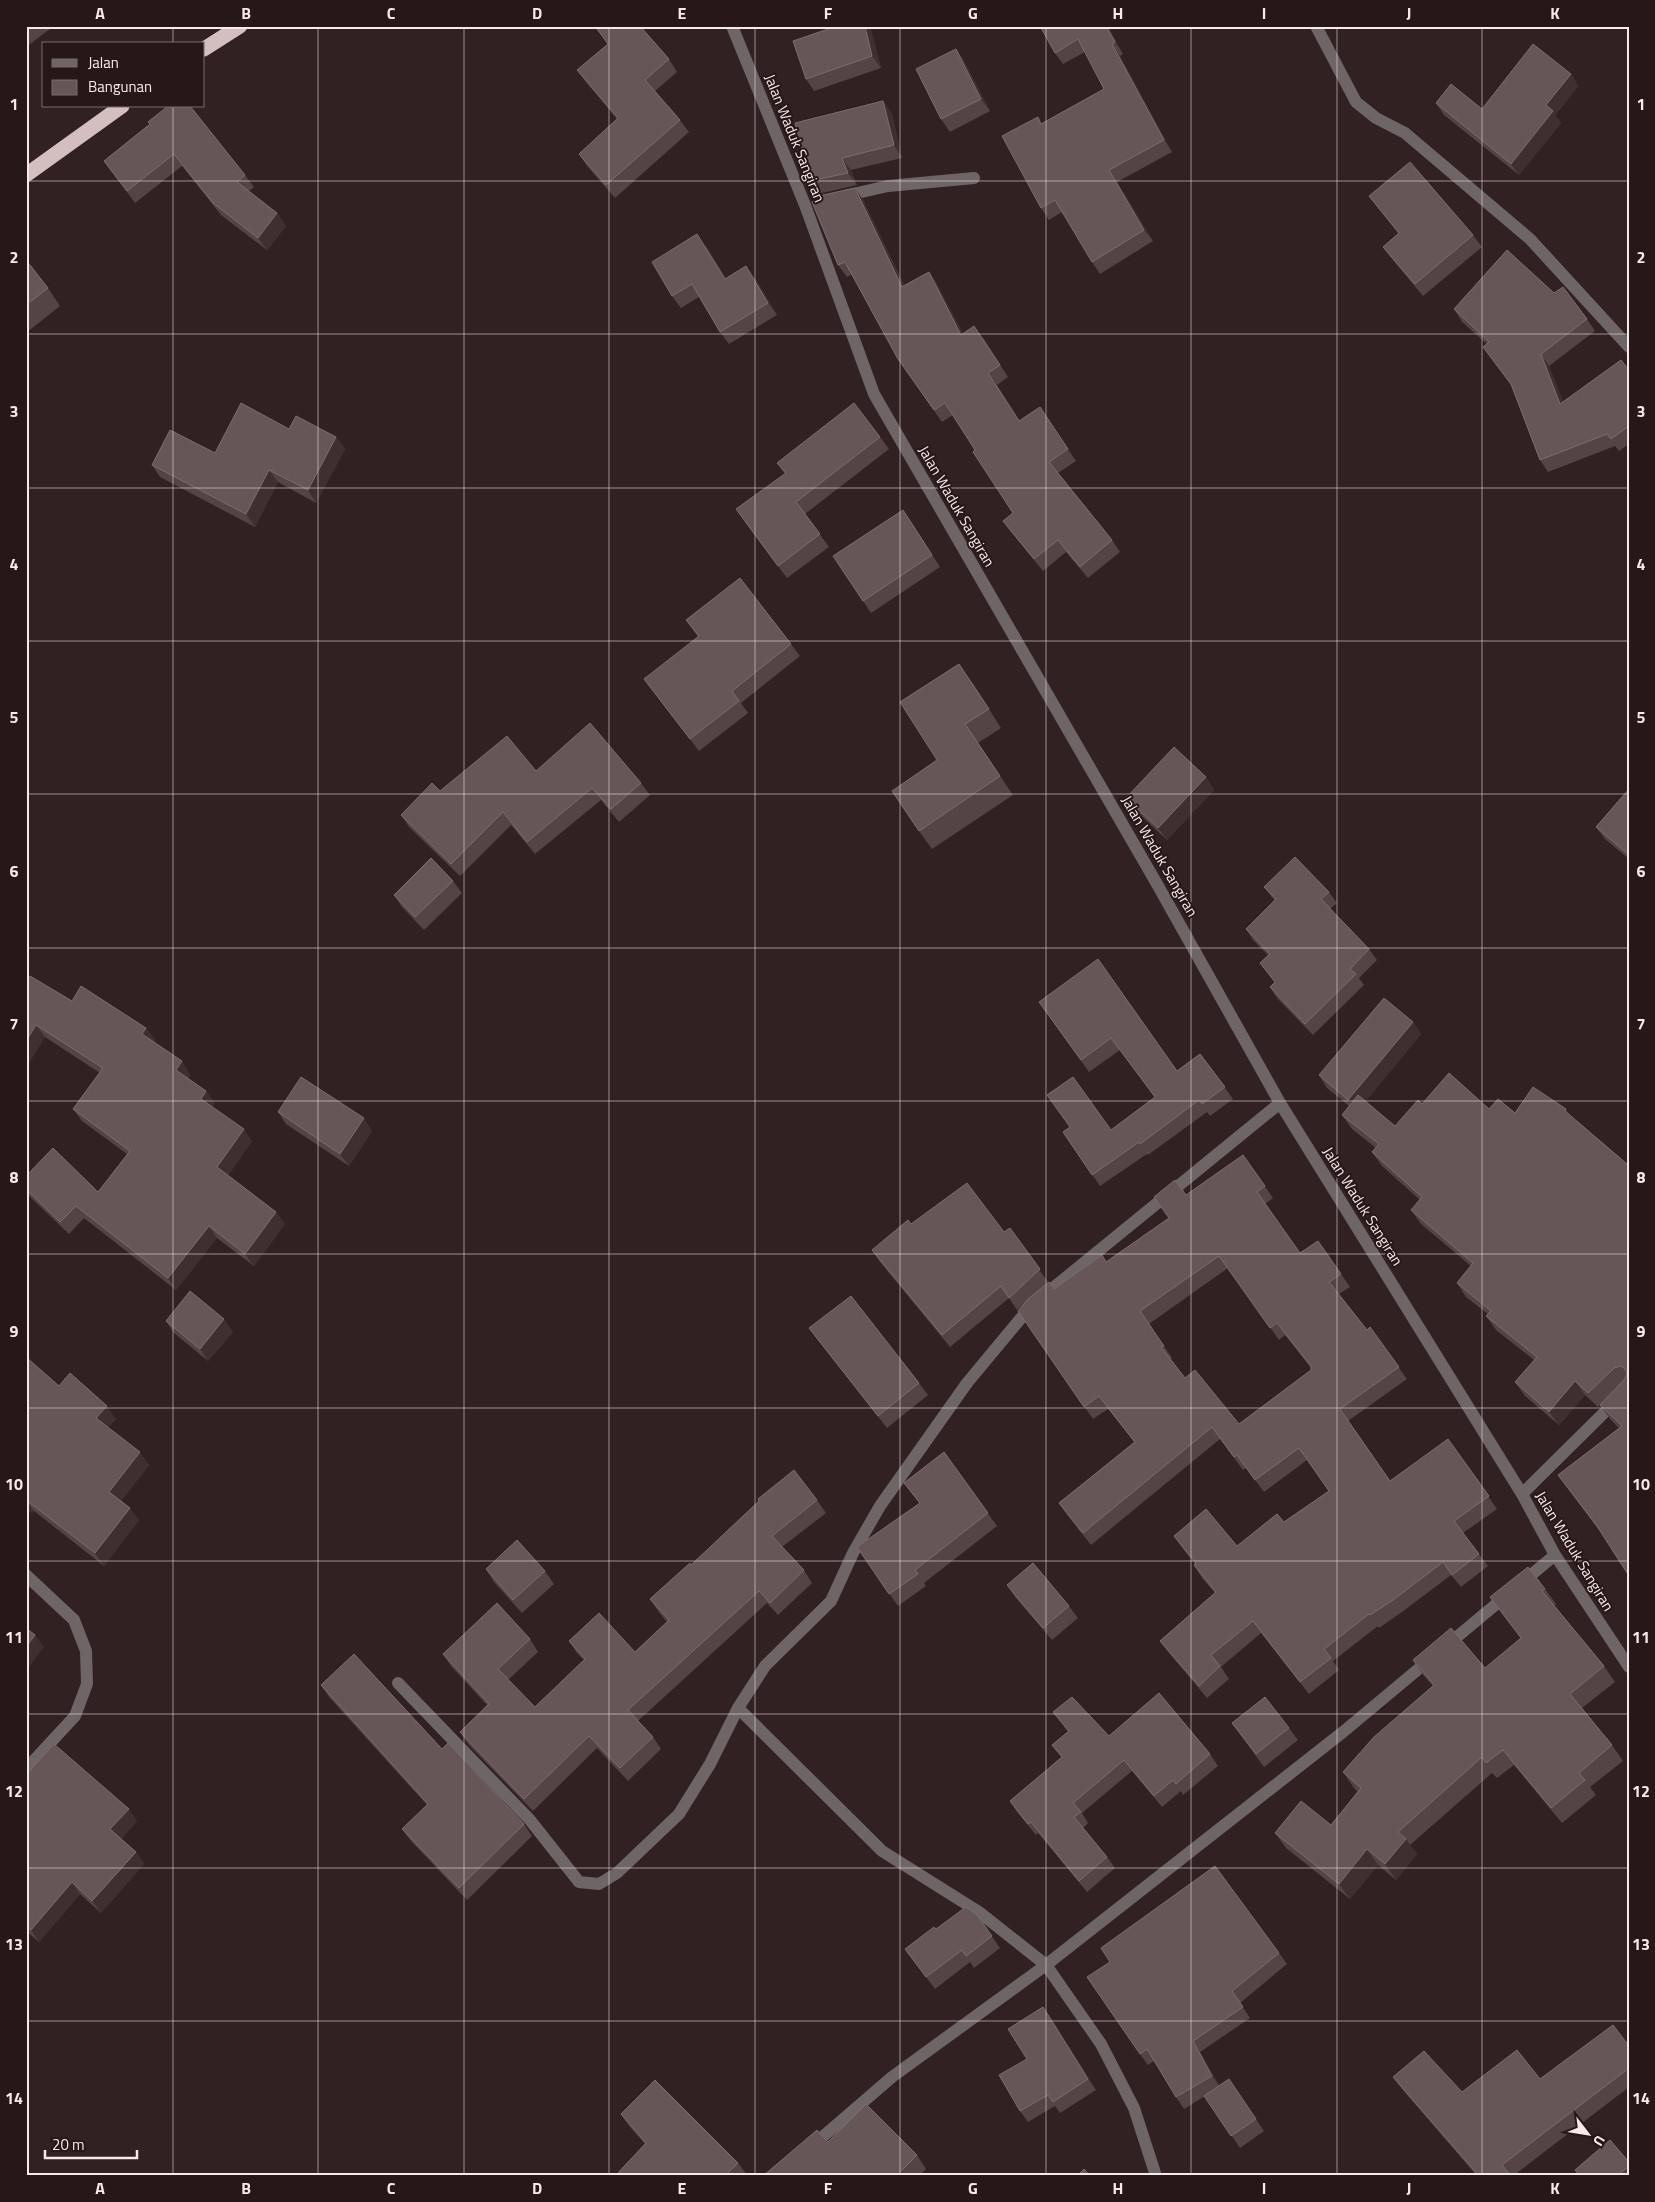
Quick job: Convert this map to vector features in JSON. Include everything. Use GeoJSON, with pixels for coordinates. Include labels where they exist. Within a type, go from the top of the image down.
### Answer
{"type":"FeatureCollection","features":[{"type":"Feature","properties":{"kind":"highway"},"geometry":{"type":"LineString","coordinates":[[205,48],[240,26]]}},
{"type":"Feature","properties":{"kind":"highway"},"geometry":{"type":"LineString","coordinates":[[26,174],[119,108]]}},
{"type":"Feature","properties":{"kind":"street","name":"Jalan Waduk Sangiran"},"geometry":{"type":"LineString","coordinates":[[732,26],[809,204],[874,394],[1158,884],[1280,1103],[1522,1494],[1555,1555],[1629,1667]]}},
{"type":"Feature","properties":{"kind":"street"},"geometry":{"type":"LineString","coordinates":[[1316,26],[1356,102],[1376,118],[1405,133],[1530,239],[1629,347]]}},
{"type":"Feature","properties":{"kind":"street"},"geometry":{"type":"LineString","coordinates":[[832,199],[888,186],[974,178]]}},
{"type":"Feature","properties":{"kind":"street"},"geometry":{"type":"LineString","coordinates":[[398,1683],[530,1820],[578,1882],[598,1884],[616,1873],[678,1814],[710,1764],[738,1708],[765,1666],[830,1601],[853,1553],[880,1506],[967,1383],[1031,1306],[1280,1103]]}},
{"type":"Feature","properties":{"kind":"street"},"geometry":{"type":"LineString","coordinates":[[1522,1494],[1629,1388]]}},
{"type":"Feature","properties":{"kind":"street"},"geometry":{"type":"LineString","coordinates":[[799,2157],[892,2077],[1046,1965],[1343,1732],[1555,1555]]}},
{"type":"Feature","properties":{"kind":"street"},"geometry":{"type":"LineString","coordinates":[[26,1576],[74,1620],[86,1651],[87,1684],[74,1716],[26,1769]]}},
{"type":"Feature","properties":{"kind":"street"},"geometry":{"type":"LineString","coordinates":[[738,1708],[882,1851],[979,1912],[1046,1965],[1101,2044],[1134,2108],[1156,2176]]}},
{"type":"Feature","properties":{"kind":"building"},"geometry":{"type":"Polygon","coordinates":[[[595,26],[640,26],[669,59],[645,80],[680,120],[606,185],[579,154],[618,118],[577,70],[608,44],[595,26]]]}},
{"type":"Feature","properties":{"kind":"building"},"geometry":{"type":"Polygon","coordinates":[[[837,26],[865,26],[872,56],[806,79],[793,41],[837,26]]]}},
{"type":"Feature","properties":{"kind":"building"},"geometry":{"type":"Polygon","coordinates":[[[1040,26],[1106,26],[1115,42],[1112,44],[1164,140],[1109,170],[1144,230],[1092,262],[1055,200],[1041,208],[1002,136],[1038,117],[1041,124],[1104,89],[1078,39],[1055,53],[1040,26]]]}},
{"type":"Feature","properties":{"kind":"building"},"geometry":{"type":"Polygon","coordinates":[[[1533,44],[1571,74],[1546,105],[1553,111],[1511,164],[1436,103],[1451,84],[1482,109],[1533,44]]]}},
{"type":"Feature","properties":{"kind":"building"},"geometry":{"type":"Polygon","coordinates":[[[956,49],[981,99],[941,119],[916,69],[956,49]]]}},
{"type":"Feature","properties":{"kind":"building"},"geometry":{"type":"Polygon","coordinates":[[[883,101],[894,145],[842,158],[848,173],[810,181],[795,123],[883,101]]]}},
{"type":"Feature","properties":{"kind":"building"},"geometry":{"type":"Polygon","coordinates":[[[166,108],[192,108],[245,175],[237,182],[277,213],[258,238],[213,203],[174,154],[127,191],[104,161],[150,124],[148,122],[166,108]]]}},
{"type":"Feature","properties":{"kind":"building"},"geometry":{"type":"Polygon","coordinates":[[[1410,162],[1473,235],[1415,284],[1383,247],[1399,233],[1369,196],[1410,162]]]}},
{"type":"Feature","properties":{"kind":"building"},"geometry":{"type":"Polygon","coordinates":[[[855,188],[902,287],[929,272],[961,335],[974,326],[1000,365],[988,373],[1019,421],[1040,407],[1068,449],[1049,462],[1112,540],[1080,567],[1058,540],[1034,559],[1003,521],[1013,513],[973,452],[975,450],[945,403],[934,410],[898,359],[845,262],[838,265],[812,202],[814,197],[855,188]]]}},
{"type":"Feature","properties":{"kind":"building"},"geometry":{"type":"Polygon","coordinates":[[[697,234],[725,279],[746,266],[768,303],[720,332],[692,284],[672,296],[652,262],[697,234]]]}},
{"type":"Feature","properties":{"kind":"building"},"geometry":{"type":"Polygon","coordinates":[[[1507,250],[1554,293],[1563,287],[1587,319],[1541,354],[1560,404],[1621,360],[1629,370],[1629,426],[1611,439],[1607,434],[1540,460],[1511,384],[1483,347],[1489,342],[1454,309],[1507,250]]]}},
{"type":"Feature","properties":{"kind":"building"},"geometry":{"type":"Polygon","coordinates":[[[26,260],[48,288],[26,305],[26,260]]]}},
{"type":"Feature","properties":{"kind":"building"},"geometry":{"type":"Polygon","coordinates":[[[241,403],[289,429],[296,416],[336,437],[308,490],[269,470],[246,514],[152,465],[170,430],[215,453],[241,403]]]}},
{"type":"Feature","properties":{"kind":"building"},"geometry":{"type":"Polygon","coordinates":[[[854,403],[880,437],[796,502],[820,534],[778,566],[736,509],[786,473],[777,463],[854,403]]]}},
{"type":"Feature","properties":{"kind":"building"},"geometry":{"type":"Polygon","coordinates":[[[903,510],[932,555],[863,601],[833,556],[903,510]]]}},
{"type":"Feature","properties":{"kind":"building"},"geometry":{"type":"Polygon","coordinates":[[[740,578],[791,644],[732,691],[739,701],[690,739],[644,679],[699,636],[686,620],[740,578]]]}},
{"type":"Feature","properties":{"kind":"building"},"geometry":{"type":"Polygon","coordinates":[[[959,664],[989,709],[965,724],[1000,776],[919,831],[892,791],[937,760],[900,702],[959,664]]]}},
{"type":"Feature","properties":{"kind":"building"},"geometry":{"type":"Polygon","coordinates":[[[590,723],[641,783],[611,809],[592,788],[527,842],[503,812],[451,864],[401,815],[432,783],[440,791],[507,736],[536,771],[590,723]]]}},
{"type":"Feature","properties":{"kind":"building"},"geometry":{"type":"Polygon","coordinates":[[[1174,747],[1206,777],[1158,828],[1126,798],[1174,747]]]}},
{"type":"Feature","properties":{"kind":"building"},"geometry":{"type":"Polygon","coordinates":[[[1629,789],[1629,855],[1596,827],[1629,789]]]}},
{"type":"Feature","properties":{"kind":"building"},"geometry":{"type":"Polygon","coordinates":[[[1295,857],[1329,892],[1321,899],[1369,949],[1350,969],[1356,974],[1305,1024],[1270,987],[1275,982],[1260,963],[1270,954],[1246,929],[1276,899],[1264,887],[1295,857]]]}},
{"type":"Feature","properties":{"kind":"building"},"geometry":{"type":"Polygon","coordinates":[[[431,858],[453,881],[415,917],[394,895],[431,858]]]}},
{"type":"Feature","properties":{"kind":"building"},"geometry":{"type":"Polygon","coordinates":[[[1098,959],[1177,1071],[1200,1054],[1225,1087],[1202,1104],[1199,1100],[1140,1144],[1139,1142],[1092,1175],[1063,1132],[1070,1127],[1047,1095],[1073,1077],[1111,1130],[1155,1097],[1111,1038],[1081,1060],[1039,1002],[1098,959]]]}},
{"type":"Feature","properties":{"kind":"building"},"geometry":{"type":"Polygon","coordinates":[[[30,976],[72,1001],[81,986],[146,1028],[142,1034],[182,1061],[176,1070],[206,1091],[201,1099],[244,1129],[217,1167],[276,1212],[245,1254],[209,1226],[168,1278],[76,1206],[60,1222],[26,1189],[26,1176],[53,1148],[98,1192],[130,1151],[73,1109],[103,1068],[36,1025],[26,1041],[26,982],[30,976]]]}},
{"type":"Feature","properties":{"kind":"building"},"geometry":{"type":"Polygon","coordinates":[[[1384,998],[1413,1022],[1348,1100],[1319,1075],[1384,998]]]}},
{"type":"Feature","properties":{"kind":"building"},"geometry":{"type":"Polygon","coordinates":[[[1449,1073],[1489,1109],[1498,1099],[1515,1113],[1533,1087],[1566,1109],[1565,1111],[1627,1164],[1629,1162],[1629,1576],[1597,1526],[1558,1475],[1622,1426],[1600,1405],[1625,1379],[1627,1373],[1625,1369],[1621,1366],[1614,1368],[1588,1393],[1575,1381],[1549,1412],[1515,1382],[1537,1357],[1486,1316],[1491,1311],[1457,1283],[1473,1263],[1411,1210],[1422,1197],[1372,1152],[1379,1144],[1342,1115],[1358,1095],[1395,1126],[1418,1100],[1422,1104],[1449,1073]]]}},
{"type":"Feature","properties":{"kind":"building"},"geometry":{"type":"Polygon","coordinates":[[[301,1077],[364,1118],[340,1154],[278,1112],[301,1077]]]}},
{"type":"Feature","properties":{"kind":"building"},"geometry":{"type":"Polygon","coordinates":[[[1243,1155],[1265,1186],[1257,1192],[1300,1253],[1318,1241],[1341,1274],[1329,1282],[1367,1330],[1370,1327],[1399,1367],[1340,1409],[1390,1481],[1448,1439],[1489,1496],[1454,1521],[1479,1554],[1452,1575],[1443,1562],[1393,1600],[1369,1614],[1324,1649],[1331,1658],[1300,1682],[1253,1621],[1211,1655],[1220,1666],[1199,1686],[1160,1641],[1216,1592],[1174,1536],[1206,1509],[1237,1546],[1277,1514],[1284,1522],[1329,1491],[1299,1448],[1255,1480],[1237,1455],[1234,1457],[1212,1427],[1083,1533],[1059,1503],[1135,1442],[1099,1396],[1084,1407],[1018,1311],[1028,1299],[1049,1282],[1054,1289],[1102,1255],[1106,1262],[1169,1218],[1154,1197],[1175,1180],[1186,1195],[1243,1155]],[[1219,1256],[1140,1311],[1164,1346],[1161,1347],[1185,1378],[1195,1370],[1239,1424],[1311,1370],[1311,1366],[1277,1323],[1270,1328],[1219,1256]]]}},
{"type":"Feature","properties":{"kind":"building"},"geometry":{"type":"Polygon","coordinates":[[[967,1183],[1004,1232],[1010,1228],[1040,1269],[1009,1298],[1001,1286],[942,1335],[872,1250],[908,1220],[911,1224],[967,1183]]]}},
{"type":"Feature","properties":{"kind":"building"},"geometry":{"type":"Polygon","coordinates":[[[190,1291],[224,1319],[200,1349],[166,1321],[190,1291]]]}},
{"type":"Feature","properties":{"kind":"building"},"geometry":{"type":"Polygon","coordinates":[[[851,1296],[919,1383],[878,1416],[809,1328],[851,1296]]]}},
{"type":"Feature","properties":{"kind":"building"},"geometry":{"type":"Polygon","coordinates":[[[26,1357],[59,1386],[70,1373],[107,1406],[96,1418],[140,1452],[109,1492],[130,1508],[95,1553],[26,1500],[26,1357]]]}},
{"type":"Feature","properties":{"kind":"building"},"geometry":{"type":"Polygon","coordinates":[[[944,1452],[988,1513],[915,1570],[918,1574],[889,1594],[857,1547],[920,1503],[904,1483],[944,1452]]]}},
{"type":"Feature","properties":{"kind":"building"},"geometry":{"type":"Polygon","coordinates":[[[794,1470],[817,1500],[772,1536],[804,1570],[770,1603],[759,1591],[628,1710],[653,1737],[620,1768],[589,1736],[524,1799],[460,1732],[489,1704],[443,1654],[497,1603],[530,1639],[498,1669],[535,1707],[585,1659],[569,1641],[599,1613],[635,1652],[669,1620],[650,1599],[690,1563],[691,1565],[759,1501],[758,1499],[794,1470]]]}},
{"type":"Feature","properties":{"kind":"building"},"geometry":{"type":"Polygon","coordinates":[[[517,1540],[545,1571],[513,1600],[486,1569],[517,1540]]]}},
{"type":"Feature","properties":{"kind":"building"},"geometry":{"type":"Polygon","coordinates":[[[1033,1563],[1069,1606],[1043,1628],[1007,1585],[1033,1563]]]}},
{"type":"Feature","properties":{"kind":"building"},"geometry":{"type":"Polygon","coordinates":[[[1528,1567],[1545,1589],[1542,1591],[1604,1666],[1570,1694],[1612,1745],[1579,1773],[1585,1780],[1551,1808],[1503,1750],[1486,1763],[1482,1757],[1398,1832],[1406,1839],[1385,1864],[1367,1849],[1339,1884],[1275,1833],[1301,1801],[1331,1825],[1361,1788],[1343,1772],[1374,1737],[1434,1685],[1413,1660],[1451,1628],[1485,1668],[1521,1638],[1490,1597],[1528,1567]]]}},
{"type":"Feature","properties":{"kind":"building"},"geometry":{"type":"Polygon","coordinates":[[[26,1628],[35,1635],[26,1647],[26,1628]]]}},
{"type":"Feature","properties":{"kind":"building"},"geometry":{"type":"Polygon","coordinates":[[[354,1654],[442,1749],[448,1743],[524,1824],[459,1888],[402,1829],[428,1804],[321,1685],[354,1654]]]}},
{"type":"Feature","properties":{"kind":"building"},"geometry":{"type":"Polygon","coordinates":[[[1159,1693],[1210,1754],[1176,1784],[1173,1780],[1154,1796],[1124,1760],[1073,1803],[1081,1812],[1074,1817],[1107,1857],[1079,1881],[1031,1822],[1028,1824],[1010,1801],[1062,1757],[1052,1745],[1069,1731],[1053,1712],[1072,1697],[1109,1736],[1159,1693]]]}},
{"type":"Feature","properties":{"kind":"building"},"geometry":{"type":"Polygon","coordinates":[[[1265,1697],[1289,1728],[1256,1754],[1232,1723],[1265,1697]]]}},
{"type":"Feature","properties":{"kind":"building"},"geometry":{"type":"Polygon","coordinates":[[[54,1744],[129,1809],[110,1829],[136,1852],[92,1901],[72,1882],[31,1930],[26,1926],[26,1775],[54,1744]]]}},
{"type":"Feature","properties":{"kind":"building"},"geometry":{"type":"Polygon","coordinates":[[[1215,1866],[1279,1953],[1232,1991],[1243,2007],[1193,2041],[1212,2076],[1176,2097],[1147,2049],[1140,2054],[1087,1977],[1110,1962],[1101,1948],[1215,1866]]]}},
{"type":"Feature","properties":{"kind":"building"},"geometry":{"type":"Polygon","coordinates":[[[966,1907],[977,1915],[992,1936],[966,1956],[962,1950],[926,1977],[905,1949],[934,1927],[936,1929],[966,1907]]]}},
{"type":"Feature","properties":{"kind":"building"},"geometry":{"type":"Polygon","coordinates":[[[1043,2007],[1088,2079],[1053,2102],[1048,2095],[1020,2111],[999,2075],[1027,2059],[1008,2029],[1043,2007]]]}},
{"type":"Feature","properties":{"kind":"building"},"geometry":{"type":"Polygon","coordinates":[[[1613,2025],[1629,2046],[1629,2068],[1502,2165],[1511,2176],[1479,2176],[1393,2077],[1424,2051],[1462,2092],[1517,2050],[1540,2079],[1613,2025]]]}},
{"type":"Feature","properties":{"kind":"building"},"geometry":{"type":"Polygon","coordinates":[[[1229,2079],[1256,2119],[1231,2136],[1204,2096],[1229,2079]]]}},
{"type":"Feature","properties":{"kind":"building"},"geometry":{"type":"Polygon","coordinates":[[[655,2080],[738,2163],[725,2176],[682,2176],[679,2173],[677,2176],[615,2176],[646,2143],[621,2114],[655,2080]]]}},
{"type":"Feature","properties":{"kind":"building"},"geometry":{"type":"Polygon","coordinates":[[[866,2104],[917,2155],[896,2176],[763,2176],[817,2130],[828,2142],[866,2104]]]}},
{"type":"Feature","properties":{"kind":"building"},"geometry":{"type":"Polygon","coordinates":[[[1610,2140],[1629,2162],[1629,2166],[1617,2176],[1580,2176],[1575,2170],[1610,2140]]]}},
{"type":"Feature","properties":{"kind":"building"},"geometry":{"type":"Polygon","coordinates":[[[1084,2169],[1090,2176],[1077,2176],[1084,2169]]]}}]}
